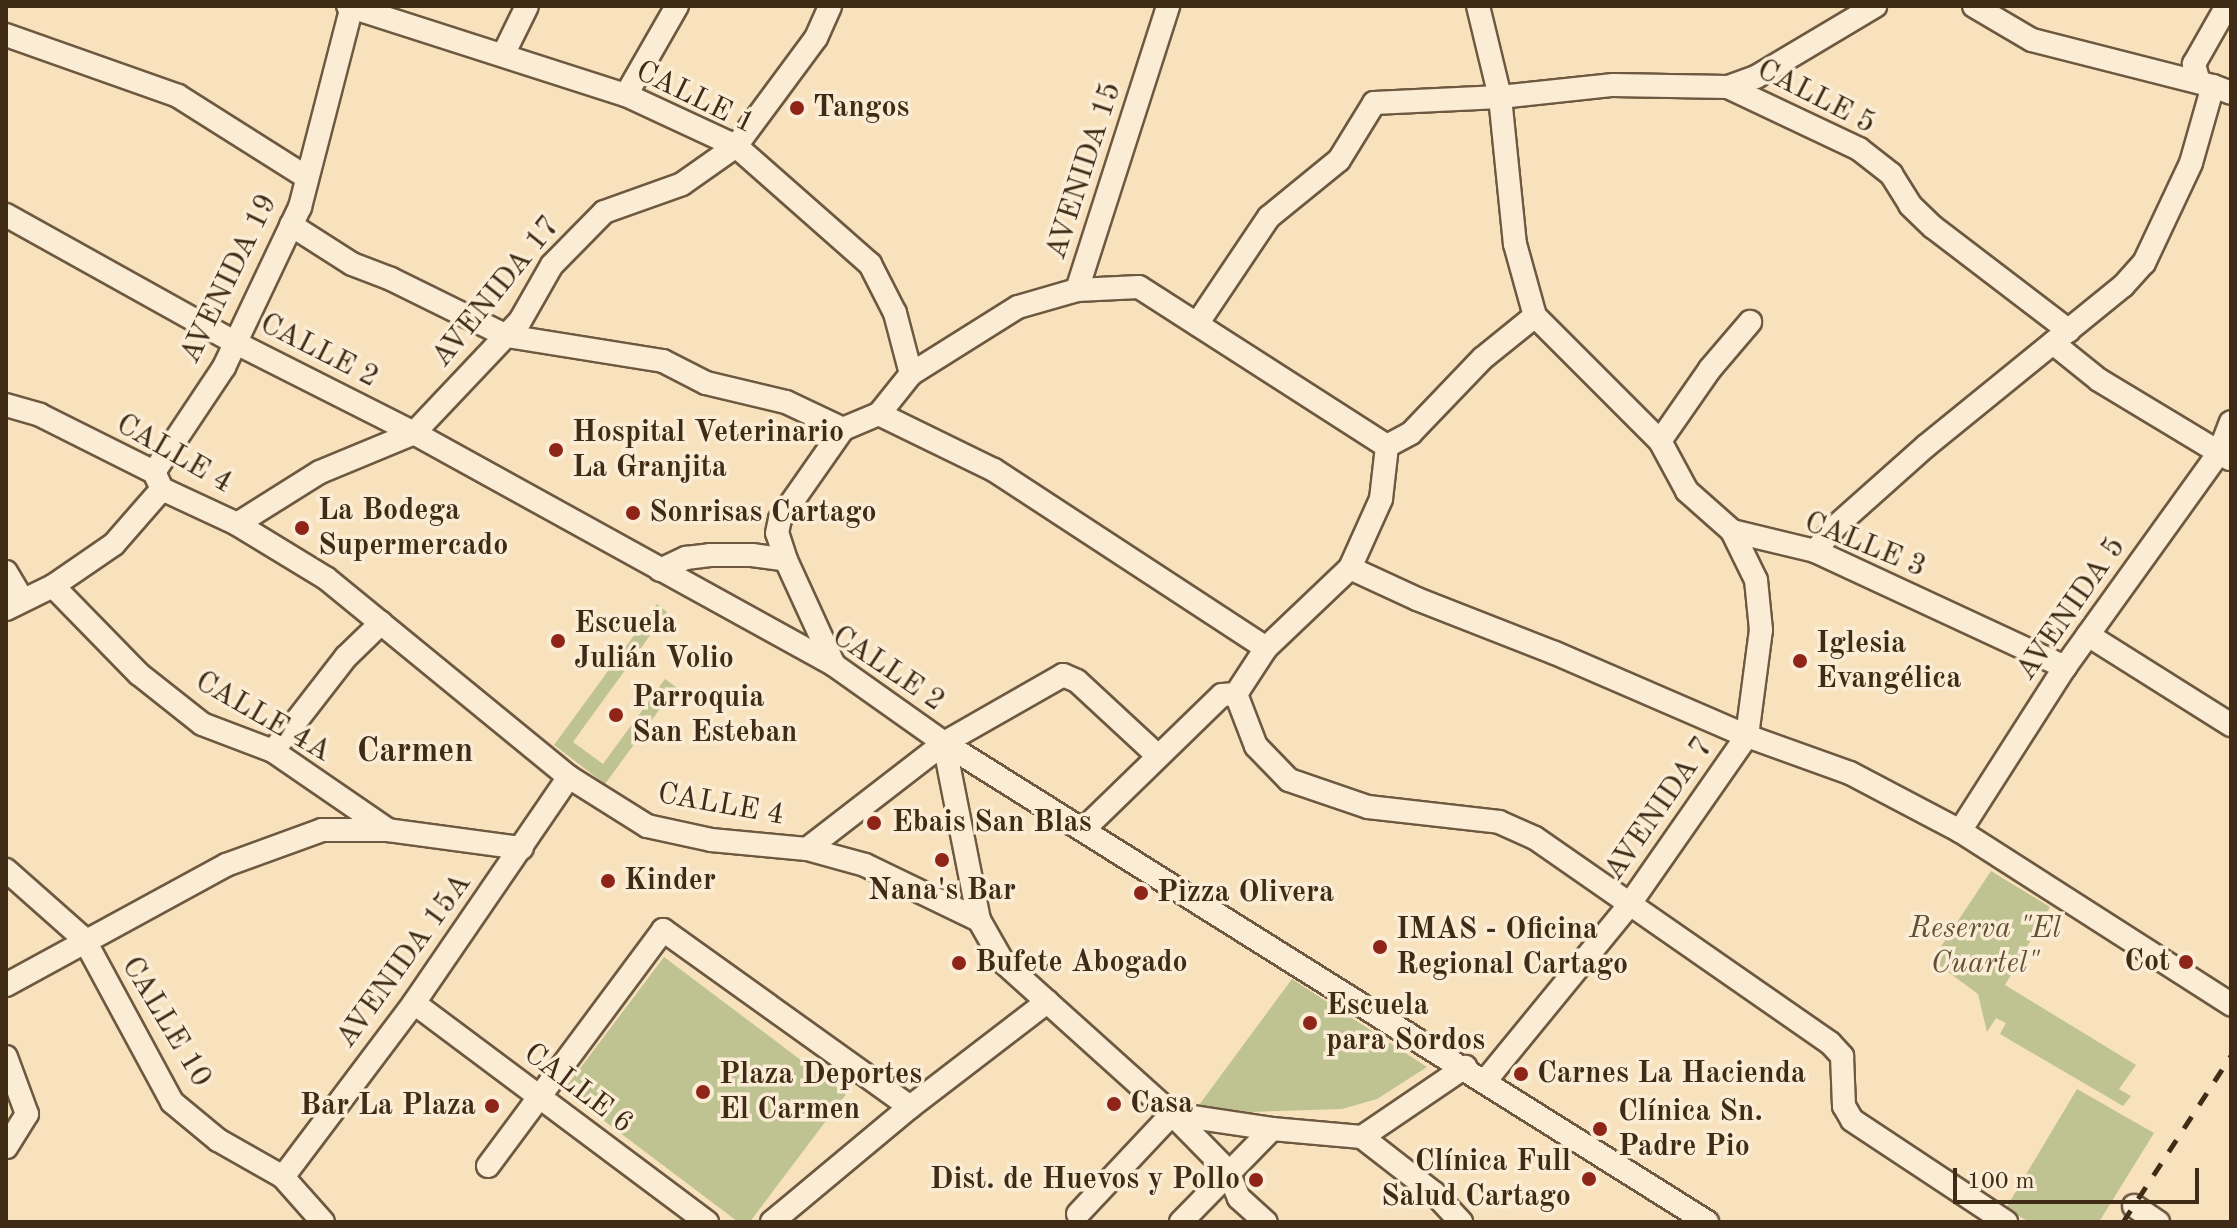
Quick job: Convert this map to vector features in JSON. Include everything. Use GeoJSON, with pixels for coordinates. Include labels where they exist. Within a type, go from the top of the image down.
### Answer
{"type":"FeatureCollection","features":[{"type":"Feature","properties":{"kind":"street","name":"CALLE 1"},"geometry":{"type":"LineString","coordinates":[[351,6],[626,95],[736,146],[870,264],[895,313],[911,374]]}},
{"type":"Feature","properties":{"kind":"street","name":"AVENIDA 19"},"geometry":{"type":"LineString","coordinates":[[14,604],[53,586],[114,544],[158,480],[224,367],[300,207],[351,6]]}},
{"type":"Feature","properties":{"kind":"street"},"geometry":{"type":"LineString","coordinates":[[504,53],[527,6]]}},
{"type":"Feature","properties":{"kind":"street"},"geometry":{"type":"LineString","coordinates":[[626,95],[677,6]]}},
{"type":"Feature","properties":{"kind":"street","name":"AVENIDA 17"},"geometry":{"type":"LineString","coordinates":[[414,433],[520,321],[552,265],[604,212],[682,184],[736,146],[816,38],[830,6]]}},
{"type":"Feature","properties":{"kind":"street","name":"AVENIDA 15"},"geometry":{"type":"LineString","coordinates":[[843,429],[879,414],[911,374],[1018,307],[1077,290],[1168,6]]}},
{"type":"Feature","properties":{"kind":"street"},"geometry":{"type":"LineString","coordinates":[[1387,446],[1411,433],[1483,358],[1535,316],[1515,244],[1500,97],[1478,6]]}},
{"type":"Feature","properties":{"kind":"street"},"geometry":{"type":"LineString","coordinates":[[1728,87],[1756,77],[1875,6]]}},
{"type":"Feature","properties":{"kind":"street"},"geometry":{"type":"LineString","coordinates":[[1974,6],[2032,40],[2214,87]]}},
{"type":"Feature","properties":{"kind":"street"},"geometry":{"type":"LineString","coordinates":[[2214,87],[2194,64],[2227,6]]}},
{"type":"Feature","properties":{"kind":"street"},"geometry":{"type":"LineString","coordinates":[[6,35],[178,96],[306,177]]}},
{"type":"Feature","properties":{"kind":"street","name":"CALLE 5"},"geometry":{"type":"LineString","coordinates":[[1197,324],[1269,217],[1339,160],[1374,103],[1500,97],[1613,85],[1728,87],[1859,149],[1891,174],[1910,205],[2061,337],[2099,380],[2225,456]]}},
{"type":"Feature","properties":{"kind":"street"},"geometry":{"type":"LineString","coordinates":[[1815,551],[1835,527],[1926,446],[2061,337],[2144,263],[2191,163],[2214,87]]}},
{"type":"Feature","properties":{"kind":"street","name":"CALLE 2"},"geometry":{"type":"LineString","coordinates":[[6,215],[234,342],[414,433],[834,665],[944,743]]}},
{"type":"Feature","properties":{"kind":"street"},"geometry":{"type":"LineString","coordinates":[[291,225],[352,264],[405,285],[507,336],[663,361],[706,383],[786,402],[843,429],[780,519],[777,533],[786,560],[834,665]]}},
{"type":"Feature","properties":{"kind":"street"},"geometry":{"type":"LineString","coordinates":[[1077,290],[1139,287],[1387,446]]}},
{"type":"Feature","properties":{"kind":"street","name":"CALLE 3"},"geometry":{"type":"LineString","coordinates":[[1535,316],[1660,441],[1687,491],[1732,531],[1815,551],[2065,667]]}},
{"type":"Feature","properties":{"kind":"street"},"geometry":{"type":"LineString","coordinates":[[1660,441],[1710,369],[1750,322]]}},
{"type":"Feature","properties":{"kind":"street","name":"CALLE 4"},"geometry":{"type":"LineString","coordinates":[[6,405],[40,415],[237,524],[327,579],[569,777],[647,826],[711,840],[807,849],[865,865],[979,920]]}},
{"type":"Feature","properties":{"kind":"street"},"geometry":{"type":"LineString","coordinates":[[879,414],[994,470],[1266,648]]}},
{"type":"Feature","properties":{"kind":"street","name":"AVENIDA 5"},"geometry":{"type":"LineString","coordinates":[[1960,831],[2065,667],[2225,456],[2231,422]]}},
{"type":"Feature","properties":{"kind":"street"},"geometry":{"type":"LineString","coordinates":[[237,524],[320,472],[414,433]]}},
{"type":"Feature","properties":{"kind":"street"},"geometry":{"type":"LineString","coordinates":[[1236,694],[1266,648],[1350,568],[1381,499],[1387,446]]}},
{"type":"Feature","properties":{"kind":"street","name":"AVENIDA 7"},"geometry":{"type":"LineString","coordinates":[[1486,1080],[1629,905],[1747,736],[1761,630],[1756,580],[1732,531]]}},
{"type":"Feature","properties":{"kind":"street"},"geometry":{"type":"LineString","coordinates":[[660,570],[686,558],[710,555],[752,555],[786,560]]}},
{"type":"Feature","properties":{"kind":"street"},"geometry":{"type":"LineString","coordinates":[[1350,568],[1417,599],[1555,653],[1747,736],[1850,773],[1960,831],[2231,1004]]}},
{"type":"Feature","properties":{"kind":"street"},"geometry":{"type":"LineString","coordinates":[[6,572],[14,604]]}},
{"type":"Feature","properties":{"kind":"street","name":"CALLE 4A"},"geometry":{"type":"LineString","coordinates":[[53,586],[139,674],[202,724],[273,751],[388,830],[522,848]]}},
{"type":"Feature","properties":{"kind":"street"},"geometry":{"type":"LineString","coordinates":[[273,751],[346,657],[381,623]]}},
{"type":"Feature","properties":{"kind":"street"},"geometry":{"type":"LineString","coordinates":[[2088,635],[2231,725]]}},
{"type":"Feature","properties":{"kind":"street"},"geometry":{"type":"LineString","coordinates":[[807,849],[944,743],[1063,675],[1077,681],[1158,756]]}},
{"type":"Feature","properties":{"kind":"street"},"geometry":{"type":"LineString","coordinates":[[1084,829],[1222,695],[1236,694]]}},
{"type":"Feature","properties":{"kind":"street"},"geometry":{"type":"LineString","coordinates":[[1236,694],[1256,746],[1289,780],[1368,807],[1499,822],[1535,838],[1830,1043],[1842,1056],[1844,1106],[1852,1120],[2006,1222]]}},
{"type":"Feature","properties":{"kind":"street"},"geometry":{"type":"LineString","coordinates":[[944,743],[959,763],[1084,829],[1707,1222]]}},
{"type":"Feature","properties":{"kind":"street"},"geometry":{"type":"LineString","coordinates":[[959,763],[979,920],[1003,962],[1172,1114],[1228,1171],[1239,1198],[1266,1222]]}},
{"type":"Feature","properties":{"kind":"street","name":"AVENIDA 15A"},"geometry":{"type":"LineString","coordinates":[[283,1177],[414,1003],[569,777]]}},
{"type":"Feature","properties":{"kind":"street"},"geometry":{"type":"LineString","coordinates":[[6,985],[84,939],[226,865],[322,830],[388,830]]}},
{"type":"Feature","properties":{"kind":"street","name":"CALLE 10"},"geometry":{"type":"LineString","coordinates":[[6,870],[84,939],[172,1102],[218,1140],[283,1177],[323,1222]]}},
{"type":"Feature","properties":{"kind":"street"},"geometry":{"type":"LineString","coordinates":[[488,1166],[663,930],[910,1107]]}},
{"type":"Feature","properties":{"kind":"street"},"geometry":{"type":"LineString","coordinates":[[772,1222],[910,1107],[1047,1002]]}},
{"type":"Feature","properties":{"kind":"street","name":"CALLE 6"},"geometry":{"type":"LineString","coordinates":[[414,1003],[707,1222]]}},
{"type":"Feature","properties":{"kind":"street"},"geometry":{"type":"LineString","coordinates":[[6,1057],[27,1114],[6,1147]]}},
{"type":"Feature","properties":{"kind":"street"},"geometry":{"type":"LineString","coordinates":[[1362,1137],[1465,1067]]}},
{"type":"Feature","properties":{"kind":"street"},"geometry":{"type":"LineString","coordinates":[[1172,1114],[1272,1129],[1362,1137],[1434,1193],[1461,1222]]}},
{"type":"Feature","properties":{"kind":"street"},"geometry":{"type":"LineString","coordinates":[[1078,1214],[1172,1114]]}},
{"type":"Feature","properties":{"kind":"street"},"geometry":{"type":"LineString","coordinates":[[1181,1222],[1272,1129]]}},
{"type":"Feature","properties":{"kind":"street"},"geometry":{"type":"LineString","coordinates":[[2134,1206],[2158,1222]]}},
{"type":"Feature","properties":{"kind":"green space"},"geometry":{"type":"Polygon","coordinates":[[[657,604],[667,612],[573,742],[603,764],[665,679],[676,687],[605,784],[554,745],[657,604]]]}},
{"type":"Feature","properties":{"kind":"green space","name":"Reserva \"El Cuartel\""},"geometry":{"type":"Polygon","coordinates":[[[1991,871],[2050,907],[2005,985],[2136,1065],[2119,1089],[2131,1096],[2123,1106],[2000,1034],[2006,1023],[1996,1018],[1987,1032],[1978,994],[1932,960],[1991,871]]]}},
{"type":"Feature","properties":{"kind":"green space","name":"Plaza Deportes El Carmen"},"geometry":{"type":"Polygon","coordinates":[[[664,957],[846,1094],[750,1222],[738,1222],[563,1090],[664,957]]]}},
{"type":"Feature","properties":{"kind":"green space","name":"Escuela para Sordos"},"geometry":{"type":"Polygon","coordinates":[[[1292,979],[1427,1067],[1377,1099],[1342,1109],[1251,1112],[1199,1105],[1292,979]]]}},
{"type":"Feature","properties":{"kind":"green space"},"geometry":{"type":"Polygon","coordinates":[[[2077,1089],[2154,1133],[2099,1222],[2029,1222],[2006,1208],[2077,1089]]]}},
{"type":"Feature","properties":{"kind":"railway"},"geometry":{"type":"LineString","coordinates":[[2123,1222],[2231,1056]]}},
{"type":"Feature","properties":{"kind":"place","name":"Tangos"},"geometry":{"type":"Point","coordinates":[797,108]}},
{"type":"Feature","properties":{"kind":"place","name":"Hospital Veterinario La Granjita"},"geometry":{"type":"Point","coordinates":[556,450]}},
{"type":"Feature","properties":{"kind":"place","name":"Sonrisas Cartago"},"geometry":{"type":"Point","coordinates":[633,513]}},
{"type":"Feature","properties":{"kind":"place","name":"La Bodega Supermercado"},"geometry":{"type":"Point","coordinates":[302,528]}},
{"type":"Feature","properties":{"kind":"place","name":"Escuela Julián Volio"},"geometry":{"type":"Point","coordinates":[558,641]}},
{"type":"Feature","properties":{"kind":"place","name":"Iglesia Evangélica"},"geometry":{"type":"Point","coordinates":[1800,661]}},
{"type":"Feature","properties":{"kind":"place","name":"Parroquia San Esteban"},"geometry":{"type":"Point","coordinates":[616,715]}},
{"type":"Feature","properties":{"kind":"place","name":"Ebais San Blas"},"geometry":{"type":"Point","coordinates":[874,823]}},
{"type":"Feature","properties":{"kind":"place","name":"Nana's Bar"},"geometry":{"type":"Point","coordinates":[942,860]}},
{"type":"Feature","properties":{"kind":"place","name":"Kinder"},"geometry":{"type":"Point","coordinates":[608,881]}},
{"type":"Feature","properties":{"kind":"place","name":"Pizza Olivera"},"geometry":{"type":"Point","coordinates":[1141,893]}},
{"type":"Feature","properties":{"kind":"place","name":"IMAS - Oficina Regional Cartago"},"geometry":{"type":"Point","coordinates":[1380,947]}},
{"type":"Feature","properties":{"kind":"place","name":"Cot"},"geometry":{"type":"Point","coordinates":[2186,962]}},
{"type":"Feature","properties":{"kind":"place","name":"Bufete Abogado"},"geometry":{"type":"Point","coordinates":[959,963]}},
{"type":"Feature","properties":{"kind":"place","name":"Escuela para Sordos"},"geometry":{"type":"Point","coordinates":[1310,1023]}},
{"type":"Feature","properties":{"kind":"place","name":"Carnes La Hacienda"},"geometry":{"type":"Point","coordinates":[1521,1074]}},
{"type":"Feature","properties":{"kind":"place","name":"Plaza Deportes El Carmen"},"geometry":{"type":"Point","coordinates":[703,1092]}},
{"type":"Feature","properties":{"kind":"place","name":"Casa"},"geometry":{"type":"Point","coordinates":[1114,1104]}},
{"type":"Feature","properties":{"kind":"place","name":"Bar La Plaza"},"geometry":{"type":"Point","coordinates":[492,1106]}},
{"type":"Feature","properties":{"kind":"place","name":"Clínica Sn. Padre Pio"},"geometry":{"type":"Point","coordinates":[1600,1129]}},
{"type":"Feature","properties":{"kind":"place","name":"Clínica Full Salud Cartago"},"geometry":{"type":"Point","coordinates":[1589,1179]}},
{"type":"Feature","properties":{"kind":"place","name":"Dist. de Huevos y Pollo"},"geometry":{"type":"Point","coordinates":[1256,1180]}},
{"type":"Feature","properties":{"kind":"district","name":"Carmen"},"geometry":{"type":"Point","coordinates":[415,753]}}]}
